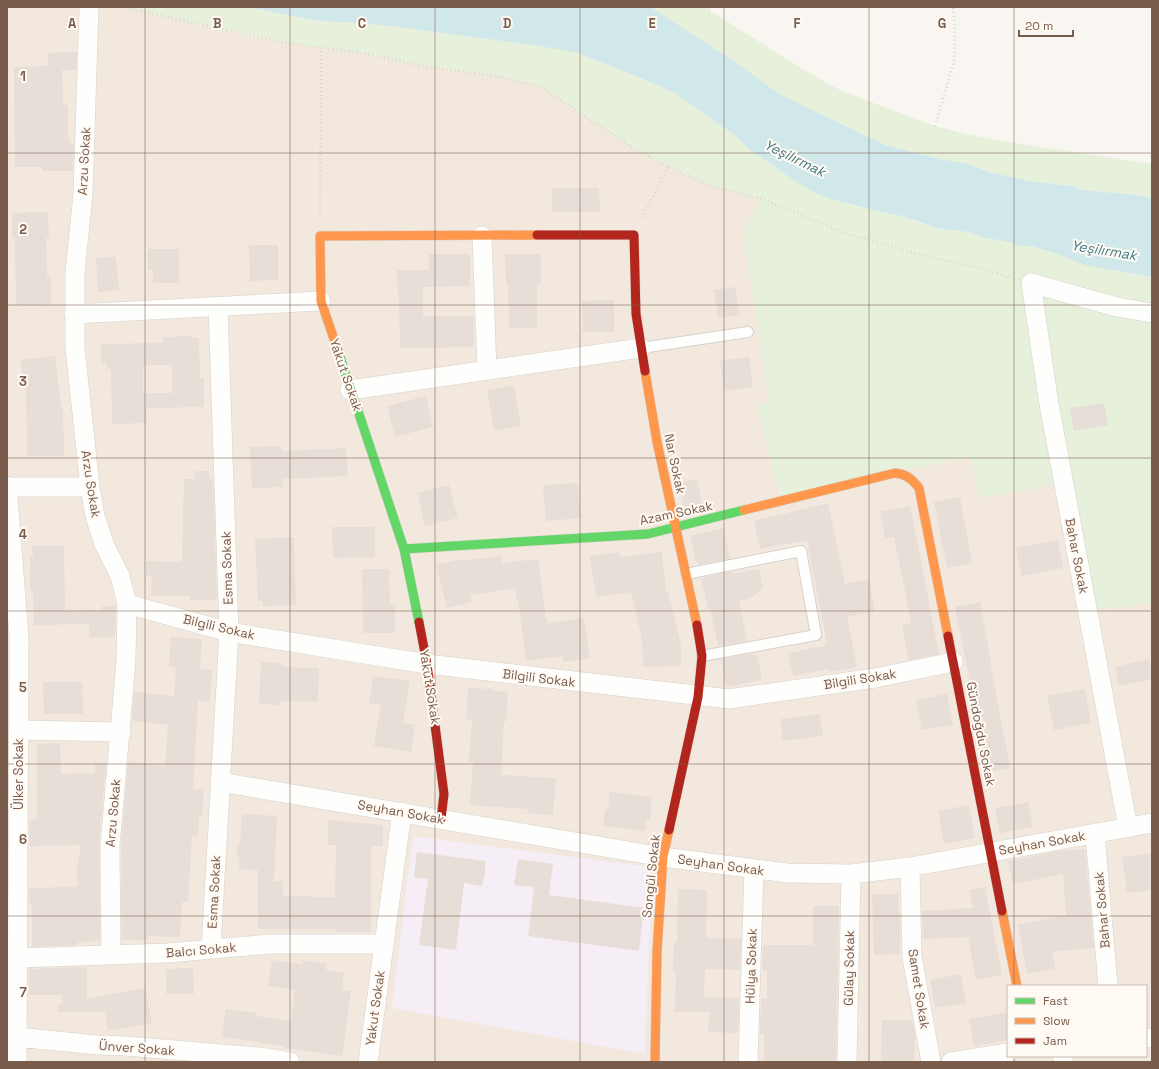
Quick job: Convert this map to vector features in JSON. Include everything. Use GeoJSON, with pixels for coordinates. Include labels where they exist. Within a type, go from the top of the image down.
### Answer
{"type":"FeatureCollection","features":[{"type":"Feature","properties":{"kind":"street","name":"Arzu Sokak"},"geometry":{"type":"LineString","coordinates":[[89,7],[83,186],[75,273],[75,348],[90,487],[95,516],[104,544],[120,576],[127,604],[126,661],[110,846],[111,955]]}},
{"type":"Feature","properties":{"kind":"street"},"geometry":{"type":"LineString","coordinates":[[320,236],[634,235]]}},
{"type":"Feature","properties":{"kind":"street","name":"Nar Sokak"},"geometry":{"type":"LineString","coordinates":[[634,235],[636,314],[641,348],[657,442],[700,639],[702,656],[698,697]]}},
{"type":"Feature","properties":{"kind":"street","name":"Yakut Sokak"},"geometry":{"type":"LineString","coordinates":[[320,236],[321,301],[404,549],[427,664],[444,794],[441,819]]}},
{"type":"Feature","properties":{"kind":"street"},"geometry":{"type":"LineString","coordinates":[[482,236],[487,370]]}},
{"type":"Feature","properties":{"kind":"street"},"geometry":{"type":"LineString","coordinates":[[1031,283],[1117,307],[1152,313]]}},
{"type":"Feature","properties":{"kind":"street","name":"Bahar Sokak"},"geometry":{"type":"LineString","coordinates":[[1031,283],[1049,404],[1128,828]]}},
{"type":"Feature","properties":{"kind":"street"},"geometry":{"type":"LineString","coordinates":[[74,314],[321,301]]}},
{"type":"Feature","properties":{"kind":"street","name":"Esma Sokak"},"geometry":{"type":"LineString","coordinates":[[211,949],[229,632],[218,307]]}},
{"type":"Feature","properties":{"kind":"street"},"geometry":{"type":"LineString","coordinates":[[350,390],[641,348]]}},
{"type":"Feature","properties":{"kind":"street","name":"Azam Sokak"},"geometry":{"type":"LineString","coordinates":[[404,549],[648,534],[895,473],[902,473],[908,476],[914,480],[918,488]]}},
{"type":"Feature","properties":{"kind":"street"},"geometry":{"type":"LineString","coordinates":[[7,487],[90,487]]}},
{"type":"Feature","properties":{"kind":"street","name":"Ülker Sokak"},"geometry":{"type":"LineString","coordinates":[[7,487],[13,636],[19,730],[13,775],[14,946],[12,1036],[17,1062]]}},
{"type":"Feature","properties":{"kind":"street","name":"Gündoğdu Sokak"},"geometry":{"type":"LineString","coordinates":[[918,488],[1017,985]]}},
{"type":"Feature","properties":{"kind":"street","name":"Bilgili Sokak"},"geometry":{"type":"LineString","coordinates":[[127,604],[229,632],[427,664],[698,697],[729,699],[875,678],[953,662]]}},
{"type":"Feature","properties":{"kind":"street","name":"Songül Sokak"},"geometry":{"type":"LineString","coordinates":[[655,1062],[657,952],[663,857],[698,697]]}},
{"type":"Feature","properties":{"kind":"street"},"geometry":{"type":"LineString","coordinates":[[19,730],[120,732]]}},
{"type":"Feature","properties":{"kind":"street","name":"Seyhan Sokak"},"geometry":{"type":"LineString","coordinates":[[220,782],[663,857],[787,873],[851,874],[910,867],[1152,823]]}},
{"type":"Feature","properties":{"kind":"street","name":"Yakut Sokak"},"geometry":{"type":"LineString","coordinates":[[368,1062],[402,812]]}},
{"type":"Feature","properties":{"kind":"street","name":"Bahar Sokak"},"geometry":{"type":"LineString","coordinates":[[1095,834],[1108,985]]}},
{"type":"Feature","properties":{"kind":"street","name":"Samet Sokak"},"geometry":{"type":"LineString","coordinates":[[910,867],[912,957],[931,1062]]}},
{"type":"Feature","properties":{"kind":"street","name":"Hülya Sokak"},"geometry":{"type":"LineString","coordinates":[[748,1062],[754,869]]}},
{"type":"Feature","properties":{"kind":"street","name":"Gülay Sokak"},"geometry":{"type":"LineString","coordinates":[[847,1062],[851,874]]}},
{"type":"Feature","properties":{"kind":"street","name":"Balcı Sokak"},"geometry":{"type":"LineString","coordinates":[[14,946],[111,955],[168,953],[270,944],[384,944]]}},
{"type":"Feature","properties":{"kind":"street","name":"Ünver Sokak"},"geometry":{"type":"LineString","coordinates":[[12,1036],[97,1045],[259,1057],[290,1062]]}},
{"type":"Feature","properties":{"kind":"street"},"geometry":{"type":"LineString","coordinates":[[951,1062],[1007,1053]]}},
{"type":"Feature","properties":{"kind":"lane"},"geometry":{"type":"LineString","coordinates":[[641,348],[748,332]]}},
{"type":"Feature","properties":{"kind":"lane"},"geometry":{"type":"LineString","coordinates":[[686,574],[801,551],[816,636],[702,656]]}},
{"type":"Feature","properties":{"kind":"path"},"geometry":{"type":"LineString","coordinates":[[121,7],[252,37],[363,53],[427,67],[498,76],[541,87],[628,145],[668,167],[714,187],[762,199],[848,234],[914,253],[982,269],[1031,283]]}},
{"type":"Feature","properties":{"kind":"path"},"geometry":{"type":"LineString","coordinates":[[936,126],[954,62],[955,27],[952,7]]}},
{"type":"Feature","properties":{"kind":"path"},"geometry":{"type":"LineString","coordinates":[[320,236],[321,48]]}},
{"type":"Feature","properties":{"kind":"path"},"geometry":{"type":"LineString","coordinates":[[634,235],[668,167]]}},
{"type":"Feature","properties":{"kind":"shaded area"},"geometry":{"type":"Polygon","coordinates":[[[7,7],[130,8],[286,43],[363,53],[427,67],[498,76],[541,87],[628,145],[668,167],[714,187],[762,199],[743,232],[769,404],[758,406],[895,473],[971,457],[1064,483],[1088,612],[1152,603],[1152,1062],[7,1062],[7,7]]]}},
{"type":"Feature","properties":{"kind":"shaded area"},"geometry":{"type":"Polygon","coordinates":[[[413,836],[650,867],[651,889],[645,1054],[392,1008],[413,836]]]}},
{"type":"Feature","properties":{"kind":"green space"},"geometry":{"type":"Polygon","coordinates":[[[121,7],[248,7],[354,23],[382,25],[533,45],[574,52],[673,92],[733,134],[749,149],[792,179],[830,199],[902,216],[925,225],[969,232],[986,238],[1021,246],[1031,246],[1061,255],[1084,265],[1152,277],[1152,603],[1088,612],[1064,483],[979,498],[971,457],[895,473],[781,501],[757,405],[769,403],[743,231],[761,199],[714,187],[668,167],[628,145],[541,87],[497,76],[427,67],[363,53],[286,43],[121,7]]]}},
{"type":"Feature","properties":{"kind":"green space"},"geometry":{"type":"Polygon","coordinates":[[[651,7],[704,7],[806,71],[838,89],[935,126],[970,135],[1015,143],[1152,164],[1152,198],[1081,190],[1073,186],[1029,181],[989,172],[969,164],[940,159],[885,145],[779,94],[744,68],[651,7]]]}},
{"type":"Feature","properties":{"kind":"water","name":"Yeşilırmak"},"geometry":{"type":"Polygon","coordinates":[[[248,7],[651,7],[744,68],[779,94],[885,145],[940,159],[969,164],[989,172],[1029,181],[1073,186],[1081,190],[1152,198],[1152,277],[1084,265],[1061,255],[1031,246],[1021,246],[986,238],[968,232],[936,228],[902,216],[830,199],[815,193],[792,179],[749,149],[733,134],[673,92],[574,52],[533,45],[382,25],[313,20],[248,7]]]}},
{"type":"Feature","properties":{"kind":"building"},"geometry":{"type":"Polygon","coordinates":[[[77,52],[76,70],[62,70],[63,105],[68,105],[68,138],[70,138],[70,144],[74,143],[73,171],[42,171],[42,167],[15,167],[14,67],[48,66],[48,53],[77,52]]]}},
{"type":"Feature","properties":{"kind":"building"},"geometry":{"type":"Polygon","coordinates":[[[552,188],[599,188],[600,212],[552,212],[552,188]]]}},
{"type":"Feature","properties":{"kind":"building"},"geometry":{"type":"Polygon","coordinates":[[[48,212],[49,238],[46,238],[47,276],[51,276],[51,304],[16,305],[15,238],[12,238],[12,213],[48,212]]]}},
{"type":"Feature","properties":{"kind":"building"},"geometry":{"type":"Polygon","coordinates":[[[249,245],[278,245],[278,280],[250,281],[249,245]]]}},
{"type":"Feature","properties":{"kind":"building"},"geometry":{"type":"Polygon","coordinates":[[[148,249],[179,249],[179,283],[153,283],[153,270],[148,270],[148,249]]]}},
{"type":"Feature","properties":{"kind":"building"},"geometry":{"type":"Polygon","coordinates":[[[429,254],[470,254],[470,286],[423,287],[423,316],[474,316],[474,347],[400,348],[397,270],[429,270],[429,254]]]}},
{"type":"Feature","properties":{"kind":"building"},"geometry":{"type":"Polygon","coordinates":[[[505,254],[541,254],[541,283],[537,283],[537,328],[509,328],[508,283],[506,283],[505,254]]]}},
{"type":"Feature","properties":{"kind":"building"},"geometry":{"type":"Polygon","coordinates":[[[116,257],[119,290],[98,292],[96,258],[116,257]]]}},
{"type":"Feature","properties":{"kind":"building"},"geometry":{"type":"Polygon","coordinates":[[[735,287],[740,315],[718,318],[714,290],[735,287]]]}},
{"type":"Feature","properties":{"kind":"building"},"geometry":{"type":"Polygon","coordinates":[[[614,300],[614,332],[583,332],[582,301],[614,300]]]}},
{"type":"Feature","properties":{"kind":"building"},"geometry":{"type":"Polygon","coordinates":[[[192,336],[192,338],[199,338],[200,378],[204,378],[204,407],[146,408],[147,423],[112,424],[111,369],[107,369],[107,363],[101,364],[101,344],[163,343],[163,337],[192,336]],[[143,365],[143,393],[172,393],[172,365],[143,365]]]}},
{"type":"Feature","properties":{"kind":"building"},"geometry":{"type":"Polygon","coordinates":[[[55,356],[61,408],[63,408],[64,456],[27,456],[26,388],[24,389],[21,360],[55,356]]]}},
{"type":"Feature","properties":{"kind":"building"},"geometry":{"type":"Polygon","coordinates":[[[749,357],[753,387],[724,391],[720,361],[749,357]]]}},
{"type":"Feature","properties":{"kind":"building"},"geometry":{"type":"Polygon","coordinates":[[[514,385],[521,426],[494,431],[487,390],[514,385]]]}},
{"type":"Feature","properties":{"kind":"building"},"geometry":{"type":"Polygon","coordinates":[[[426,396],[433,427],[395,437],[387,406],[426,396]]]}},
{"type":"Feature","properties":{"kind":"building"},"geometry":{"type":"Polygon","coordinates":[[[1104,403],[1108,425],[1074,431],[1070,408],[1104,403]]]}},
{"type":"Feature","properties":{"kind":"building"},"geometry":{"type":"Polygon","coordinates":[[[281,446],[282,451],[346,448],[348,476],[283,479],[283,487],[252,488],[250,447],[281,446]]]}},
{"type":"Feature","properties":{"kind":"building"},"geometry":{"type":"Polygon","coordinates":[[[195,471],[209,471],[209,479],[213,479],[217,600],[190,600],[190,596],[151,596],[152,576],[146,576],[146,561],[182,562],[184,479],[195,479],[195,471]]]}},
{"type":"Feature","properties":{"kind":"building"},"geometry":{"type":"Polygon","coordinates":[[[697,479],[703,508],[685,512],[679,483],[697,479]]]}},
{"type":"Feature","properties":{"kind":"building"},"geometry":{"type":"Polygon","coordinates":[[[578,483],[581,518],[546,521],[543,485],[578,483]]]}},
{"type":"Feature","properties":{"kind":"building"},"geometry":{"type":"Polygon","coordinates":[[[449,485],[458,518],[425,526],[417,493],[449,485]]]}},
{"type":"Feature","properties":{"kind":"building"},"geometry":{"type":"Polygon","coordinates":[[[960,497],[972,563],[947,568],[934,502],[960,497]]]}},
{"type":"Feature","properties":{"kind":"building"},"geometry":{"type":"Polygon","coordinates":[[[828,503],[845,584],[869,579],[875,611],[847,617],[857,667],[829,672],[829,669],[793,676],[788,653],[824,646],[824,643],[827,643],[807,540],[760,549],[754,521],[828,503]]]}},
{"type":"Feature","properties":{"kind":"building"},"geometry":{"type":"Polygon","coordinates":[[[910,506],[939,654],[909,660],[902,625],[911,624],[904,585],[894,537],[885,538],[880,512],[910,506]]]}},
{"type":"Feature","properties":{"kind":"building"},"geometry":{"type":"Polygon","coordinates":[[[332,527],[375,527],[375,557],[333,558],[332,527]]]}},
{"type":"Feature","properties":{"kind":"building"},"geometry":{"type":"Polygon","coordinates":[[[723,528],[730,559],[698,565],[690,536],[723,528]]]}},
{"type":"Feature","properties":{"kind":"building"},"geometry":{"type":"Polygon","coordinates":[[[294,537],[296,605],[263,606],[263,601],[258,601],[255,539],[294,537]]]}},
{"type":"Feature","properties":{"kind":"building"},"geometry":{"type":"Polygon","coordinates":[[[1058,540],[1063,568],[1022,576],[1016,548],[1058,540]]]}},
{"type":"Feature","properties":{"kind":"building"},"geometry":{"type":"Polygon","coordinates":[[[32,546],[64,546],[65,611],[102,610],[102,606],[116,606],[115,637],[90,638],[89,624],[34,625],[33,591],[30,591],[30,557],[33,557],[32,546]]]}},
{"type":"Feature","properties":{"kind":"building"},"geometry":{"type":"Polygon","coordinates":[[[619,552],[620,557],[662,552],[666,592],[668,591],[681,645],[681,666],[643,667],[642,639],[631,592],[596,597],[590,556],[619,552]]]}},
{"type":"Feature","properties":{"kind":"building"},"geometry":{"type":"Polygon","coordinates":[[[501,556],[502,563],[538,559],[546,619],[548,618],[548,623],[584,618],[590,658],[563,662],[562,656],[526,661],[515,588],[470,595],[472,602],[447,608],[436,565],[461,559],[462,561],[501,556]]]}},
{"type":"Feature","properties":{"kind":"building"},"geometry":{"type":"Polygon","coordinates":[[[362,569],[389,569],[390,605],[395,605],[395,633],[363,633],[362,569]]]}},
{"type":"Feature","properties":{"kind":"building"},"geometry":{"type":"Polygon","coordinates":[[[759,569],[763,588],[750,599],[739,601],[747,641],[718,646],[710,609],[708,609],[701,578],[732,571],[733,574],[759,569]]]}},
{"type":"Feature","properties":{"kind":"building"},"geometry":{"type":"Polygon","coordinates":[[[980,602],[1010,768],[988,772],[955,607],[980,602]]]}},
{"type":"Feature","properties":{"kind":"building"},"geometry":{"type":"Polygon","coordinates":[[[171,637],[202,639],[200,669],[212,670],[210,702],[198,701],[193,789],[204,789],[202,817],[199,817],[198,837],[192,836],[188,902],[182,902],[180,937],[148,936],[149,940],[122,940],[121,846],[128,762],[165,766],[168,725],[132,721],[134,692],[174,696],[176,667],[169,667],[171,637]]]}},
{"type":"Feature","properties":{"kind":"building"},"geometry":{"type":"Polygon","coordinates":[[[757,654],[762,680],[726,687],[721,659],[757,654]]]}},
{"type":"Feature","properties":{"kind":"building"},"geometry":{"type":"Polygon","coordinates":[[[1149,659],[1152,679],[1119,686],[1115,667],[1149,659]]]}},
{"type":"Feature","properties":{"kind":"building"},"geometry":{"type":"Polygon","coordinates":[[[261,662],[283,663],[283,667],[319,668],[318,702],[281,701],[281,705],[259,704],[261,662]]]}},
{"type":"Feature","properties":{"kind":"building"},"geometry":{"type":"Polygon","coordinates":[[[373,676],[410,681],[403,723],[415,725],[411,752],[374,746],[381,705],[369,704],[373,676]]]}},
{"type":"Feature","properties":{"kind":"building"},"geometry":{"type":"Polygon","coordinates":[[[43,682],[82,682],[83,714],[44,714],[43,682]]]}},
{"type":"Feature","properties":{"kind":"building"},"geometry":{"type":"Polygon","coordinates":[[[468,688],[494,689],[494,691],[508,692],[506,722],[504,721],[501,775],[556,778],[553,815],[527,813],[528,809],[470,805],[473,762],[469,762],[472,720],[466,719],[468,688]]]}},
{"type":"Feature","properties":{"kind":"building"},"geometry":{"type":"Polygon","coordinates":[[[1085,689],[1091,723],[1054,730],[1047,696],[1085,689]]]}},
{"type":"Feature","properties":{"kind":"building"},"geometry":{"type":"Polygon","coordinates":[[[947,694],[953,725],[922,730],[916,700],[947,694]]]}},
{"type":"Feature","properties":{"kind":"building"},"geometry":{"type":"Polygon","coordinates":[[[820,714],[823,736],[783,741],[780,719],[820,714]]]}},
{"type":"Feature","properties":{"kind":"building"},"geometry":{"type":"Polygon","coordinates":[[[60,743],[61,774],[95,773],[95,763],[106,763],[99,846],[100,941],[78,942],[78,945],[32,947],[32,905],[29,905],[29,888],[77,887],[77,869],[81,845],[29,846],[29,820],[37,819],[37,744],[60,743]]]}},
{"type":"Feature","properties":{"kind":"building"},"geometry":{"type":"Polygon","coordinates":[[[610,792],[652,797],[650,820],[646,819],[645,831],[603,826],[605,809],[608,809],[610,792]]]}},
{"type":"Feature","properties":{"kind":"building"},"geometry":{"type":"Polygon","coordinates":[[[1028,802],[1033,827],[1000,833],[995,808],[1028,802]]]}},
{"type":"Feature","properties":{"kind":"building"},"geometry":{"type":"Polygon","coordinates":[[[969,805],[975,838],[944,844],[938,811],[969,805]]]}},
{"type":"Feature","properties":{"kind":"building"},"geometry":{"type":"Polygon","coordinates":[[[242,814],[277,816],[274,881],[283,881],[283,896],[335,897],[336,845],[328,845],[328,820],[383,825],[383,846],[371,846],[371,932],[337,932],[337,929],[258,929],[258,870],[239,869],[240,857],[237,857],[238,843],[240,843],[242,814]]]}},
{"type":"Feature","properties":{"kind":"building"},"geometry":{"type":"Polygon","coordinates":[[[1085,849],[1094,948],[1052,952],[1055,968],[1027,974],[1018,925],[1066,915],[1063,874],[1013,884],[1008,861],[1060,851],[1085,849]]]}},
{"type":"Feature","properties":{"kind":"building"},"geometry":{"type":"Polygon","coordinates":[[[417,852],[485,861],[485,876],[482,886],[464,883],[456,950],[419,945],[428,879],[414,877],[417,852]]]}},
{"type":"Feature","properties":{"kind":"building"},"geometry":{"type":"Polygon","coordinates":[[[1152,853],[1152,890],[1127,893],[1122,857],[1152,853]]]}},
{"type":"Feature","properties":{"kind":"building"},"geometry":{"type":"Polygon","coordinates":[[[518,859],[553,864],[549,895],[644,908],[639,951],[528,936],[534,887],[514,885],[518,859]]]}},
{"type":"Feature","properties":{"kind":"building"},"geometry":{"type":"Polygon","coordinates":[[[985,887],[1002,975],[976,980],[968,937],[923,939],[922,911],[973,908],[969,890],[985,887]]]}},
{"type":"Feature","properties":{"kind":"building"},"geometry":{"type":"Polygon","coordinates":[[[678,889],[707,890],[706,938],[741,939],[740,970],[705,969],[704,997],[739,998],[738,1033],[708,1032],[709,1012],[675,1012],[676,971],[673,971],[674,942],[677,943],[678,889]]]}},
{"type":"Feature","properties":{"kind":"building"},"geometry":{"type":"Polygon","coordinates":[[[872,894],[898,894],[900,912],[900,954],[874,955],[872,894]]]}},
{"type":"Feature","properties":{"kind":"building"},"geometry":{"type":"Polygon","coordinates":[[[813,906],[839,906],[836,1062],[764,1062],[764,1034],[760,1034],[761,998],[767,999],[767,971],[762,970],[763,945],[813,945],[813,906]]]}},
{"type":"Feature","properties":{"kind":"building"},"geometry":{"type":"Polygon","coordinates":[[[272,960],[303,965],[303,960],[327,964],[326,970],[344,973],[342,990],[351,991],[342,1056],[222,1037],[226,1009],[256,1013],[256,1016],[291,1021],[295,990],[268,986],[272,960]]]}},
{"type":"Feature","properties":{"kind":"building"},"geometry":{"type":"Polygon","coordinates":[[[87,968],[87,999],[145,988],[152,1023],[108,1031],[105,1012],[59,1012],[58,1005],[63,1004],[62,995],[29,995],[29,969],[87,968]]]}},
{"type":"Feature","properties":{"kind":"building"},"geometry":{"type":"Polygon","coordinates":[[[193,968],[194,994],[166,994],[166,969],[193,968]]]}},
{"type":"Feature","properties":{"kind":"building"},"geometry":{"type":"Polygon","coordinates":[[[961,974],[966,1003],[935,1008],[930,980],[961,974]]]}},
{"type":"Feature","properties":{"kind":"building"},"geometry":{"type":"Polygon","coordinates":[[[1007,1012],[1007,1040],[974,1046],[969,1019],[1007,1012]]]}},
{"type":"Feature","properties":{"kind":"building"},"geometry":{"type":"Polygon","coordinates":[[[882,1020],[912,1020],[915,1033],[914,1062],[881,1062],[882,1020]]]}},
{"type":"Feature","properties":{"kind":"traffic: fast"},"geometry":{"type":"LineString","coordinates":[[338,351],[404,549],[419,622]]}},
{"type":"Feature","properties":{"kind":"traffic: fast"},"geometry":{"type":"LineString","coordinates":[[404,549],[648,534],[744,510]]}},
{"type":"Feature","properties":{"kind":"traffic: slow"},"geometry":{"type":"LineString","coordinates":[[338,351],[321,301],[320,236],[537,235]]}},
{"type":"Feature","properties":{"kind":"traffic: slow"},"geometry":{"type":"LineString","coordinates":[[645,371],[657,442],[697,625]]}},
{"type":"Feature","properties":{"kind":"traffic: slow"},"geometry":{"type":"LineString","coordinates":[[744,510],[895,473],[902,474],[914,482],[919,488],[948,636]]}},
{"type":"Feature","properties":{"kind":"traffic: slow"},"geometry":{"type":"LineString","coordinates":[[655,1062],[657,952],[663,857],[669,830]]}},
{"type":"Feature","properties":{"kind":"traffic: slow"},"geometry":{"type":"LineString","coordinates":[[1002,911],[1017,985]]}},
{"type":"Feature","properties":{"kind":"traffic: jam"},"geometry":{"type":"LineString","coordinates":[[537,235],[634,235],[636,314],[645,371]]}},
{"type":"Feature","properties":{"kind":"traffic: jam"},"geometry":{"type":"LineString","coordinates":[[419,622],[427,664],[444,794],[441,819]]}},
{"type":"Feature","properties":{"kind":"traffic: jam"},"geometry":{"type":"LineString","coordinates":[[669,830],[698,697],[702,656],[697,625]]}},
{"type":"Feature","properties":{"kind":"traffic: jam"},"geometry":{"type":"LineString","coordinates":[[948,636],[1002,911]]}}]}
